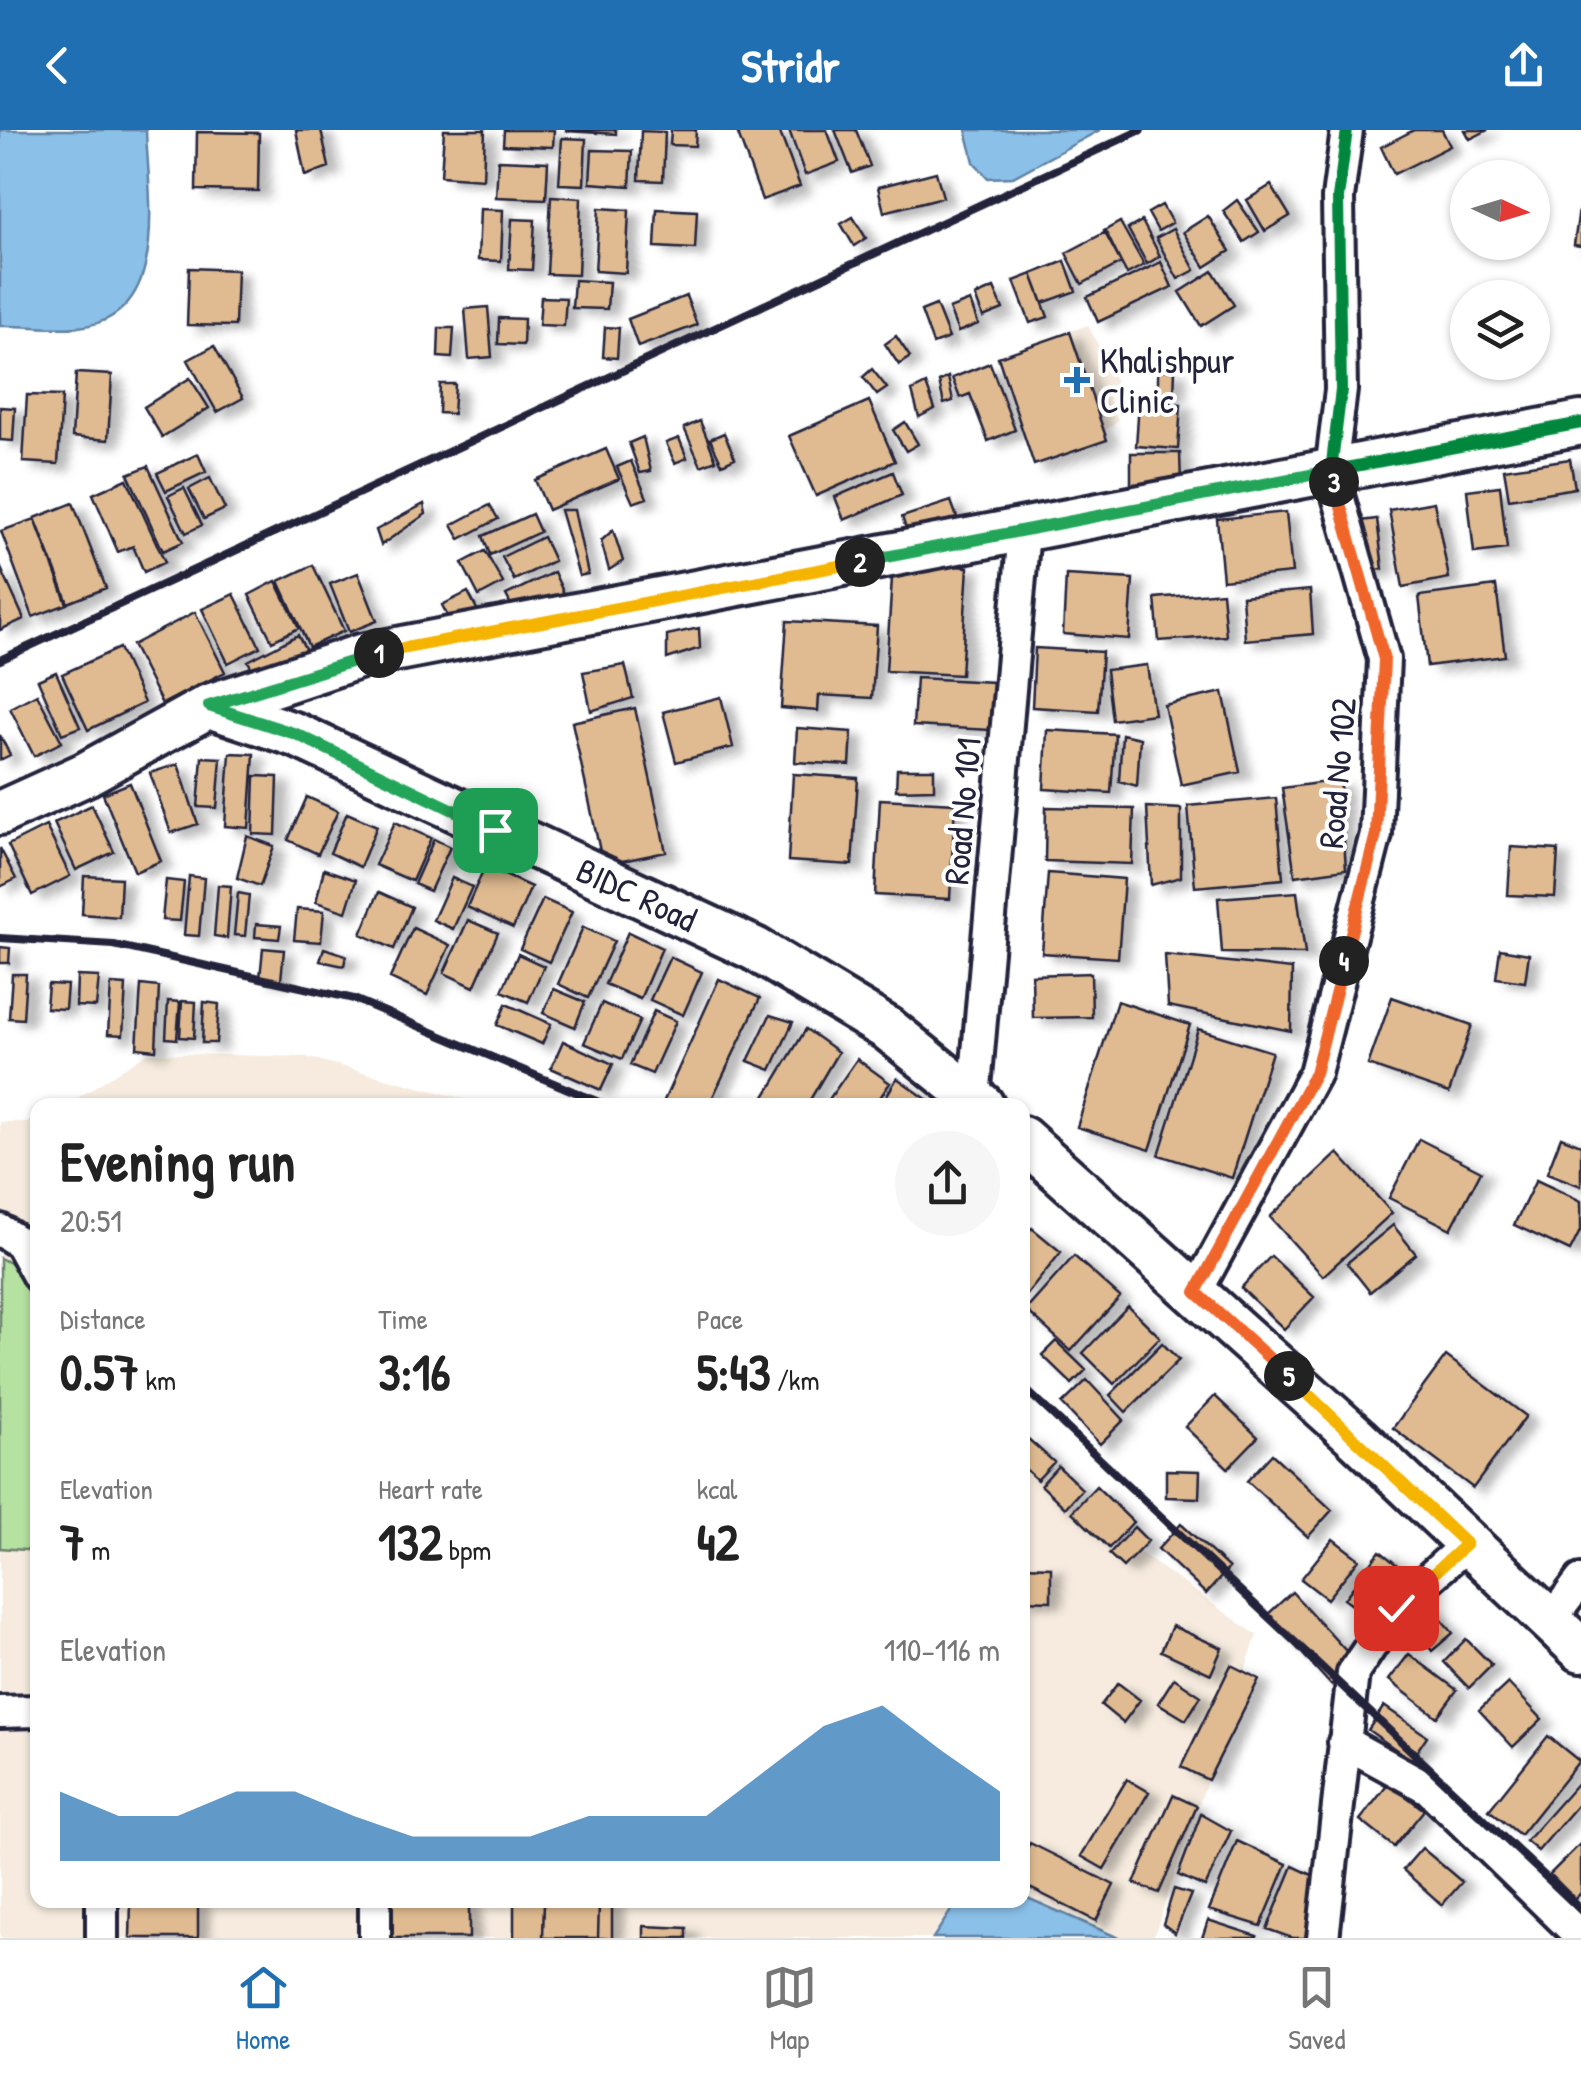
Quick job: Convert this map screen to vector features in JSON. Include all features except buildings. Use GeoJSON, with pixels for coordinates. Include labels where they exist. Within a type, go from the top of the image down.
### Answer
{"type":"FeatureCollection","features":[{"type":"Feature","properties":{"kind":"main road"},"geometry":{"type":"LineString","coordinates":[[0,813],[86,774],[209,706],[361,656],[1581,422]]}},
{"type":"Feature","properties":{"kind":"main road","name":"BIDC Road"},"geometry":{"type":"LineString","coordinates":[[209,706],[296,734],[755,949],[888,1029],[973,1098]]}},
{"type":"Feature","properties":{"kind":"main road"},"geometry":{"type":"LineString","coordinates":[[1030,1145],[1196,1292],[1581,1650]]}},
{"type":"Feature","properties":{"kind":"street"},"geometry":{"type":"LineString","coordinates":[[1331,471],[1340,390],[1338,198],[1347,130]]}},
{"type":"Feature","properties":{"kind":"street","name":"Road No 102"},"geometry":{"type":"LineString","coordinates":[[1196,1292],[1315,1073],[1376,834],[1384,659],[1331,471]]}},
{"type":"Feature","properties":{"kind":"street","name":"Road No 101"},"geometry":{"type":"LineString","coordinates":[[978,1098],[1024,531]]}},
{"type":"Feature","properties":{"kind":"street"},"geometry":{"type":"LineString","coordinates":[[0,1230],[20,1243],[30,1261]]}},
{"type":"Feature","properties":{"kind":"street"},"geometry":{"type":"LineString","coordinates":[[1323,1938],[1352,1673],[1396,1608],[1466,1544]]}},
{"type":"Feature","properties":{"kind":"street"},"geometry":{"type":"LineString","coordinates":[[1550,1621],[1581,1580]]}},
{"type":"Feature","properties":{"kind":"street"},"geometry":{"type":"LineString","coordinates":[[0,1712],[30,1712]]}},
{"type":"Feature","properties":{"kind":"street"},"geometry":{"type":"LineString","coordinates":[[1344,1742],[1428,1788],[1581,1938]]}},
{"type":"Feature","properties":{"kind":"street"},"geometry":{"type":"LineString","coordinates":[[102,1908],[102,1938]]}},
{"type":"Feature","properties":{"kind":"street"},"geometry":{"type":"LineString","coordinates":[[375,1938],[376,1908]]}},
{"type":"Feature","properties":{"kind":"shaded area","name":"Khalishpur Clinic"},"geometry":{"type":"Polygon","coordinates":[[[1088,325],[1116,382],[1107,394],[1118,420],[1104,432],[1029,361],[1025,347],[1088,325]]]}},
{"type":"Feature","properties":{"kind":"shaded area"},"geometry":{"type":"Polygon","coordinates":[[[147,1053],[306,1057],[461,1098],[78,1098],[147,1053]]]}},
{"type":"Feature","properties":{"kind":"shaded area"},"geometry":{"type":"Polygon","coordinates":[[[0,1122],[30,1122],[30,1908],[1030,1908],[1030,1464],[1089,1517],[1257,1635],[1153,1938],[0,1938],[0,1122]]]}},
{"type":"Feature","properties":{"kind":"green space"},"geometry":{"type":"Polygon","coordinates":[[[0,1258],[13,1265],[30,1296],[30,1550],[0,1548],[0,1258]]]}},
{"type":"Feature","properties":{"kind":"water"},"geometry":{"type":"Polygon","coordinates":[[[0,130],[146,130],[148,250],[141,278],[129,302],[108,319],[68,328],[0,326],[0,130]]]}},
{"type":"Feature","properties":{"kind":"water"},"geometry":{"type":"Polygon","coordinates":[[[966,130],[1100,130],[1013,177],[988,178],[974,162],[966,130]]]}},
{"type":"Feature","properties":{"kind":"water"},"geometry":{"type":"Polygon","coordinates":[[[1030,1899],[1119,1938],[933,1938],[953,1908],[1030,1908],[1030,1899]]]}},
{"type":"Feature","properties":{"kind":"railway"},"geometry":{"type":"LineString","coordinates":[[0,660],[1141,130]]}},
{"type":"Feature","properties":{"kind":"railway"},"geometry":{"type":"LineString","coordinates":[[0,938],[114,945],[354,999],[589,1098]]}},
{"type":"Feature","properties":{"kind":"railway"},"geometry":{"type":"LineString","coordinates":[[1030,1393],[1581,1910]]}},
{"type":"Feature","properties":{"kind":"cycle path"},"geometry":{"type":"LineString","coordinates":[[1196,1292],[1315,1073],[1376,834],[1384,659],[1331,471],[1341,390],[1338,198],[1347,130]]}},
{"type":"Feature","properties":{"kind":"cycle path"},"geometry":{"type":"LineString","coordinates":[[209,706],[361,656],[1581,423]]}},
{"type":"Feature","properties":{"kind":"place","name":"Khalishpur Clinic"},"geometry":{"type":"Point","coordinates":[1077,380]}},
{"type":"Feature","properties":{"kind":"route"},"geometry":{"type":"LineString","coordinates":[[495,830],[296,734],[209,706],[361,656],[1331,471],[1384,659],[1376,834],[1315,1073],[1196,1292],[1357,1438],[1466,1544],[1396,1608]]}}]}
